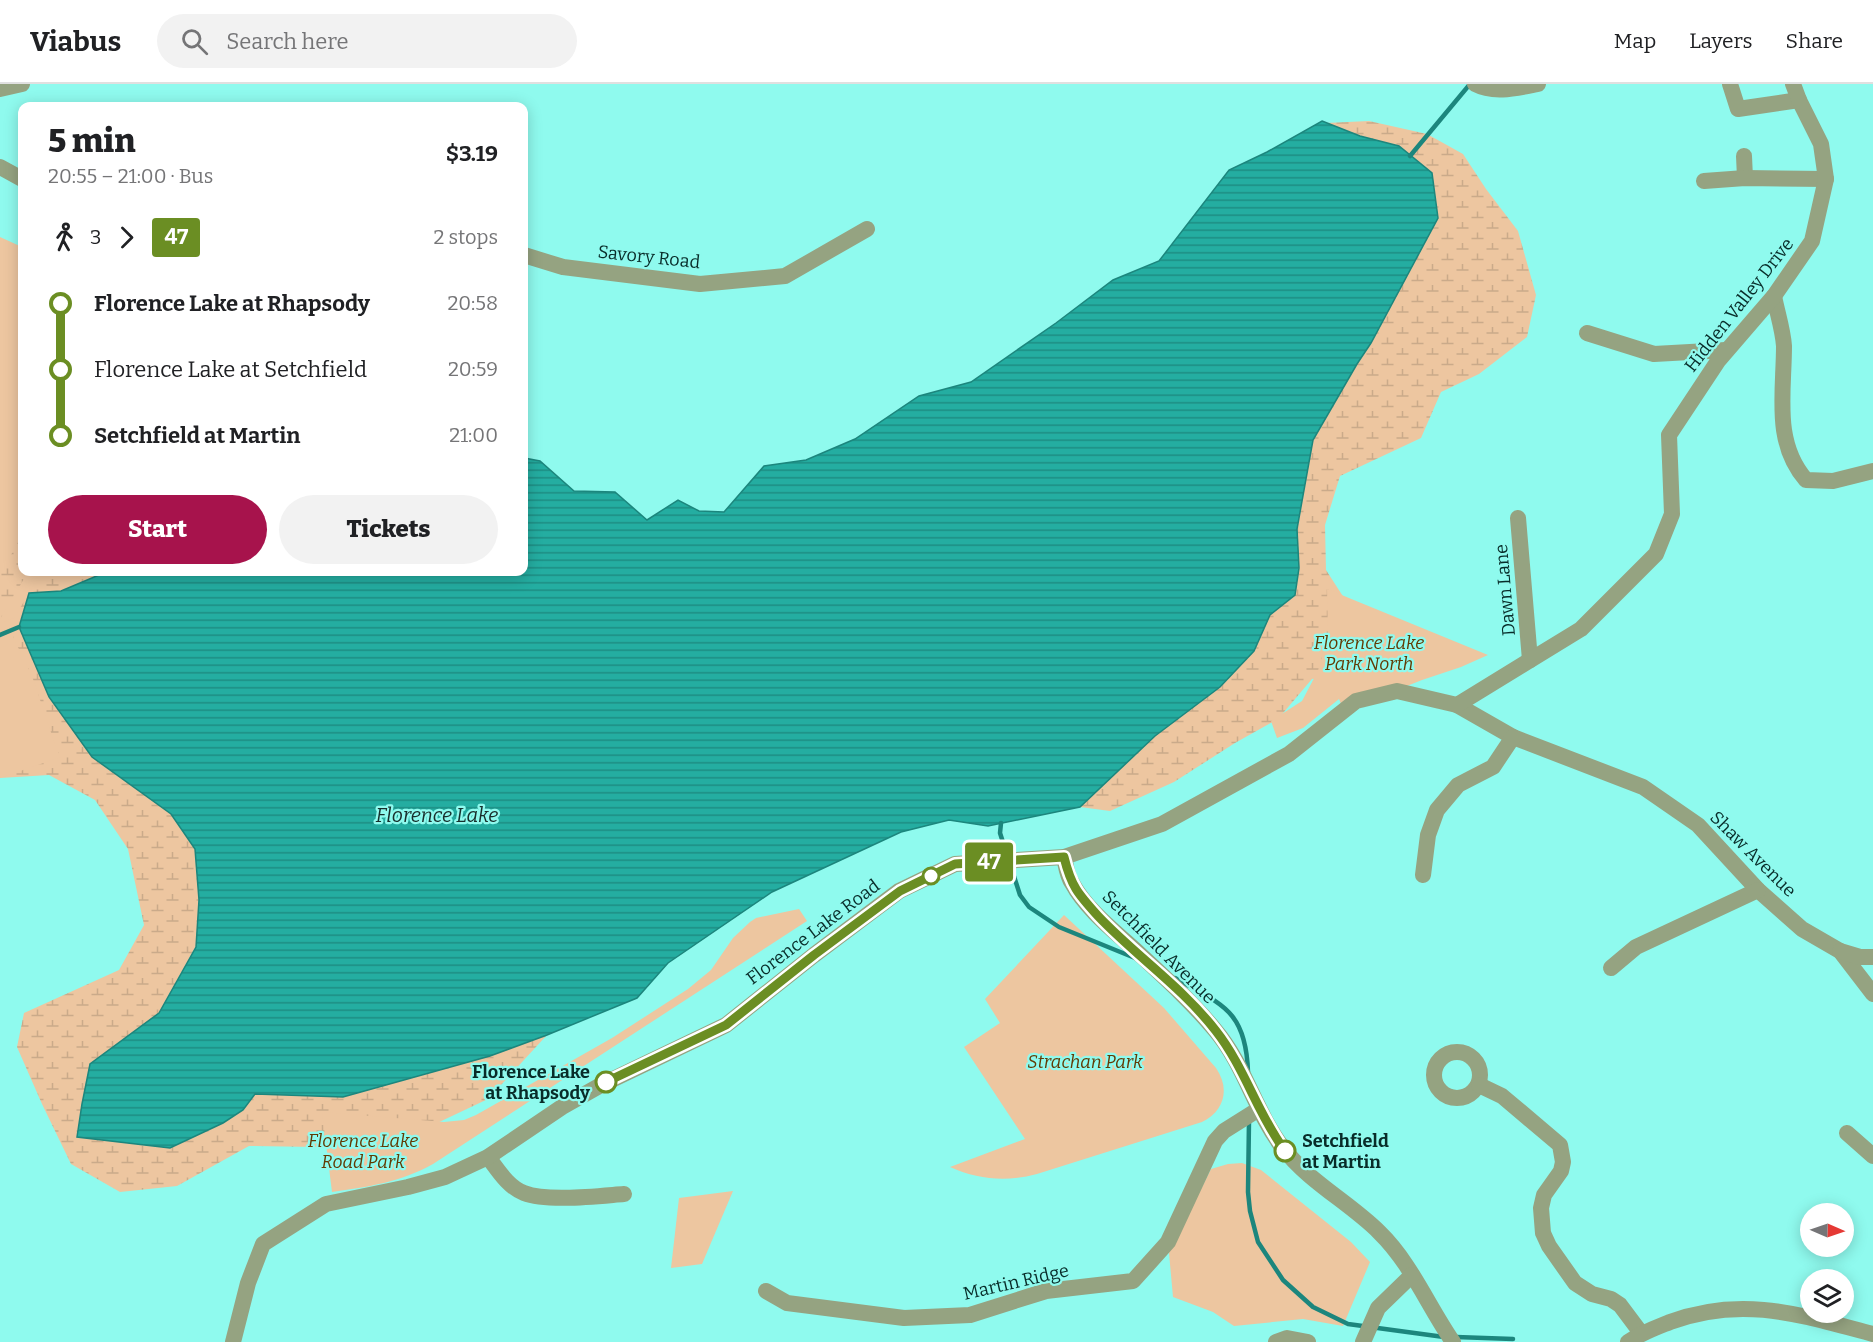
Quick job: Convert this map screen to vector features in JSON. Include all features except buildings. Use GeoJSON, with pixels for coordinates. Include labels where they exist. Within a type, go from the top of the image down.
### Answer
{"type":"FeatureCollection","features":[{"type":"Feature","properties":{"kind":"street"},"geometry":{"type":"LineString","coordinates":[[0,89],[22,84]]}},
{"type":"Feature","properties":{"kind":"street"},"geometry":{"type":"LineString","coordinates":[[1475,84],[1485,89],[1512,89],[1538,84]]}},
{"type":"Feature","properties":{"kind":"street"},"geometry":{"type":"LineString","coordinates":[[1731,84],[1738,109],[1796,92]]}},
{"type":"Feature","properties":{"kind":"street","name":"Hidden Valley Drive"},"geometry":{"type":"LineString","coordinates":[[1530,660],[1581,629],[1656,554],[1672,514],[1669,435],[1726,350],[1774,296],[1812,241],[1826,179],[1821,144],[1796,92]]}},
{"type":"Feature","properties":{"kind":"street"},"geometry":{"type":"LineString","coordinates":[[1744,156],[1745,178]]}},
{"type":"Feature","properties":{"kind":"street"},"geometry":{"type":"LineString","coordinates":[[0,167],[18,177]]}},
{"type":"Feature","properties":{"kind":"street"},"geometry":{"type":"LineString","coordinates":[[1704,181],[1745,178],[1826,179]]}},
{"type":"Feature","properties":{"kind":"street","name":"Savory Road"},"geometry":{"type":"LineString","coordinates":[[528,256],[563,267],[700,284],[785,276],[867,229]]}},
{"type":"Feature","properties":{"kind":"street"},"geometry":{"type":"LineString","coordinates":[[1774,296],[1784,343],[1782,430],[1795,468],[1806,480],[1833,481],[1873,471]]}},
{"type":"Feature","properties":{"kind":"street"},"geometry":{"type":"LineString","coordinates":[[1587,333],[1654,354],[1726,350]]}},
{"type":"Feature","properties":{"kind":"street","name":"Dawn Lane"},"geometry":{"type":"LineString","coordinates":[[1518,518],[1530,660]]}},
{"type":"Feature","properties":{"kind":"street"},"geometry":{"type":"LineString","coordinates":[[1457,705],[1530,660]]}},
{"type":"Feature","properties":{"kind":"street","name":"Florence Lake Road"},"geometry":{"type":"LineString","coordinates":[[233,1342],[248,1283],[263,1244],[326,1204],[445,1177],[488,1156],[562,1107],[601,1085],[726,1025],[900,891],[955,864],[1064,857],[1162,824],[1289,754],[1356,701],[1397,691],[1457,705]]}},
{"type":"Feature","properties":{"kind":"street","name":"Shaw Avenue"},"geometry":{"type":"LineString","coordinates":[[1457,705],[1513,737],[1643,787],[1698,825],[1758,890],[1802,929],[1840,951],[1873,994]]}},
{"type":"Feature","properties":{"kind":"street"},"geometry":{"type":"LineString","coordinates":[[1424,875],[1428,835],[1437,810],[1458,785],[1493,767],[1513,737]]}},
{"type":"Feature","properties":{"kind":"street","name":"Setchfield Avenue"},"geometry":{"type":"LineString","coordinates":[[1064,857],[1071,882],[1087,904],[1166,978],[1216,1031],[1239,1066],[1272,1134],[1285,1151],[1379,1232],[1412,1275],[1453,1342]]}},
{"type":"Feature","properties":{"kind":"street"},"geometry":{"type":"LineString","coordinates":[[1611,968],[1636,947],[1758,890]]}},
{"type":"Feature","properties":{"kind":"street"},"geometry":{"type":"LineString","coordinates":[[1840,951],[1860,957],[1873,957]]}},
{"type":"Feature","properties":{"kind":"street"},"geometry":{"type":"LineString","coordinates":[[1479,1086],[1502,1096],[1560,1144],[1563,1153],[1561,1171],[1544,1195],[1541,1208],[1541,1222],[1546,1240],[1575,1283],[1592,1294],[1611,1299],[1620,1305],[1634,1338],[1692,1314],[1744,1307],[1795,1313],[1873,1334]]}},
{"type":"Feature","properties":{"kind":"street","name":"Martin Ridge"},"geometry":{"type":"LineString","coordinates":[[766,1291],[787,1303],[904,1318],[970,1315],[1046,1291],[1133,1281],[1168,1242],[1215,1141],[1224,1131],[1259,1109]]}},
{"type":"Feature","properties":{"kind":"street"},"geometry":{"type":"LineString","coordinates":[[1847,1133],[1873,1156]]}},
{"type":"Feature","properties":{"kind":"street"},"geometry":{"type":"LineString","coordinates":[[488,1156],[506,1181],[525,1193],[559,1198],[624,1194]]}},
{"type":"Feature","properties":{"kind":"street"},"geometry":{"type":"LineString","coordinates":[[1363,1342],[1378,1308],[1412,1275]]}},
{"type":"Feature","properties":{"kind":"street"},"geometry":{"type":"LineString","coordinates":[[1276,1342],[1287,1338],[1308,1342]]}},
{"type":"Feature","properties":{"kind":"green space"},"geometry":{"type":"Polygon","coordinates":[[[1369,121],[1427,134],[1463,154],[1518,231],[1536,295],[1527,337],[1479,374],[1441,392],[1421,438],[1340,476],[1325,525],[1326,570],[1346,601],[1353,673],[1312,679],[1278,719],[1174,782],[1110,811],[1080,807],[1155,736],[1220,687],[1254,651],[1270,615],[1295,595],[1299,568],[1297,529],[1313,440],[1371,343],[1438,218],[1432,173],[1399,146],[1360,136],[1326,123],[1369,121]]]}},
{"type":"Feature","properties":{"kind":"green space"},"geometry":{"type":"Polygon","coordinates":[[[0,237],[18,245],[18,542],[0,575],[0,237]]]}},
{"type":"Feature","properties":{"kind":"green space"},"geometry":{"type":"Polygon","coordinates":[[[0,261],[18,286],[18,576],[97,576],[61,591],[29,593],[92,757],[171,814],[195,849],[199,900],[196,946],[159,1013],[90,1064],[78,1137],[170,1148],[223,1123],[243,1110],[255,1094],[343,1097],[490,1056],[547,1035],[488,1099],[416,1133],[315,1147],[249,1146],[177,1186],[120,1192],[71,1164],[17,1047],[24,1013],[119,970],[144,925],[128,849],[95,800],[49,775],[0,778],[0,261]]]}},
{"type":"Feature","properties":{"kind":"green space"},"geometry":{"type":"Polygon","coordinates":[[[26,576],[40,576],[14,618],[0,623],[0,619],[26,576]]]}},
{"type":"Feature","properties":{"kind":"green space","name":"Florence Lake Park North"},"geometry":{"type":"Polygon","coordinates":[[[1327,589],[1488,655],[1344,711],[1339,699],[1303,728],[1277,738],[1271,721],[1302,701],[1321,665],[1328,635],[1327,589]]]}},
{"type":"Feature","properties":{"kind":"green space"},"geometry":{"type":"Polygon","coordinates":[[[0,627],[13,636],[32,676],[61,757],[0,778],[0,627]]]}},
{"type":"Feature","properties":{"kind":"green space","name":"Florence Lake Road Park"},"geometry":{"type":"Polygon","coordinates":[[[799,909],[807,921],[433,1164],[409,1175],[371,1186],[332,1192],[322,1112],[444,1122],[464,1120],[476,1115],[612,1038],[688,989],[711,970],[733,938],[756,918],[799,909]]]}},
{"type":"Feature","properties":{"kind":"green space","name":"Strachan Park"},"geometry":{"type":"Polygon","coordinates":[[[1064,915],[1164,1008],[1216,1068],[1224,1091],[1220,1105],[1216,1112],[1202,1122],[1026,1177],[1004,1179],[982,1177],[950,1167],[1025,1139],[964,1047],[1000,1023],[985,999],[1064,915]]]}},
{"type":"Feature","properties":{"kind":"green space"},"geometry":{"type":"Polygon","coordinates":[[[1242,1163],[1261,1170],[1351,1242],[1370,1262],[1343,1326],[1303,1319],[1234,1326],[1213,1312],[1173,1297],[1169,1253],[1211,1169],[1242,1163]]]}},
{"type":"Feature","properties":{"kind":"green space"},"geometry":{"type":"Polygon","coordinates":[[[733,1191],[702,1264],[671,1268],[679,1198],[733,1191]]]}},
{"type":"Feature","properties":{"kind":"water","name":"Florence Lake"},"geometry":{"type":"Polygon","coordinates":[[[1322,121],[1360,136],[1399,146],[1432,173],[1438,218],[1371,343],[1313,440],[1297,529],[1299,568],[1295,595],[1270,615],[1254,651],[1220,687],[1155,736],[1080,807],[988,826],[949,820],[901,832],[772,892],[668,963],[637,998],[490,1056],[343,1097],[255,1094],[243,1110],[223,1123],[170,1148],[77,1137],[90,1064],[159,1013],[196,947],[199,900],[195,849],[171,814],[92,757],[49,697],[19,627],[29,593],[61,591],[97,576],[528,576],[528,459],[540,461],[574,491],[615,492],[647,520],[678,500],[699,511],[724,512],[764,466],[806,460],[855,439],[919,396],[971,382],[1113,280],[1159,261],[1229,170],[1322,121]]]}},
{"type":"Feature","properties":{"kind":"waterway"},"geometry":{"type":"LineString","coordinates":[[1410,156],[1470,84]]}},
{"type":"Feature","properties":{"kind":"waterway"},"geometry":{"type":"LineString","coordinates":[[0,635],[19,627]]}},
{"type":"Feature","properties":{"kind":"waterway"},"geometry":{"type":"LineString","coordinates":[[1001,823],[1000,833],[1020,895],[1029,907],[1059,927],[1135,958]]}},
{"type":"Feature","properties":{"kind":"waterway"},"geometry":{"type":"LineString","coordinates":[[1175,978],[1218,1003],[1236,1022],[1246,1051],[1248,1072]]}},
{"type":"Feature","properties":{"kind":"waterway"},"geometry":{"type":"LineString","coordinates":[[1249,1120],[1250,1211],[1258,1242],[1283,1280],[1313,1307],[1348,1324],[1444,1337]]}},
{"type":"Feature","properties":{"kind":"waterway"},"geometry":{"type":"LineString","coordinates":[[1456,1337],[1513,1339]]}},
{"type":"Feature","properties":{"kind":"bus line","name":"47"},"geometry":{"type":"LineString","coordinates":[[606,1082],[726,1025],[900,891],[955,864],[1064,857],[1071,882],[1087,904],[1166,978],[1216,1031],[1239,1066],[1272,1134],[1285,1151]]}},
{"type":"Feature","properties":{"kind":"place","name":"Florence Lake at Rhapsody"},"geometry":{"type":"Point","coordinates":[606,1082]}},
{"type":"Feature","properties":{"kind":"place","name":"Setchfield at Martin"},"geometry":{"type":"Point","coordinates":[1285,1151]}}]}
